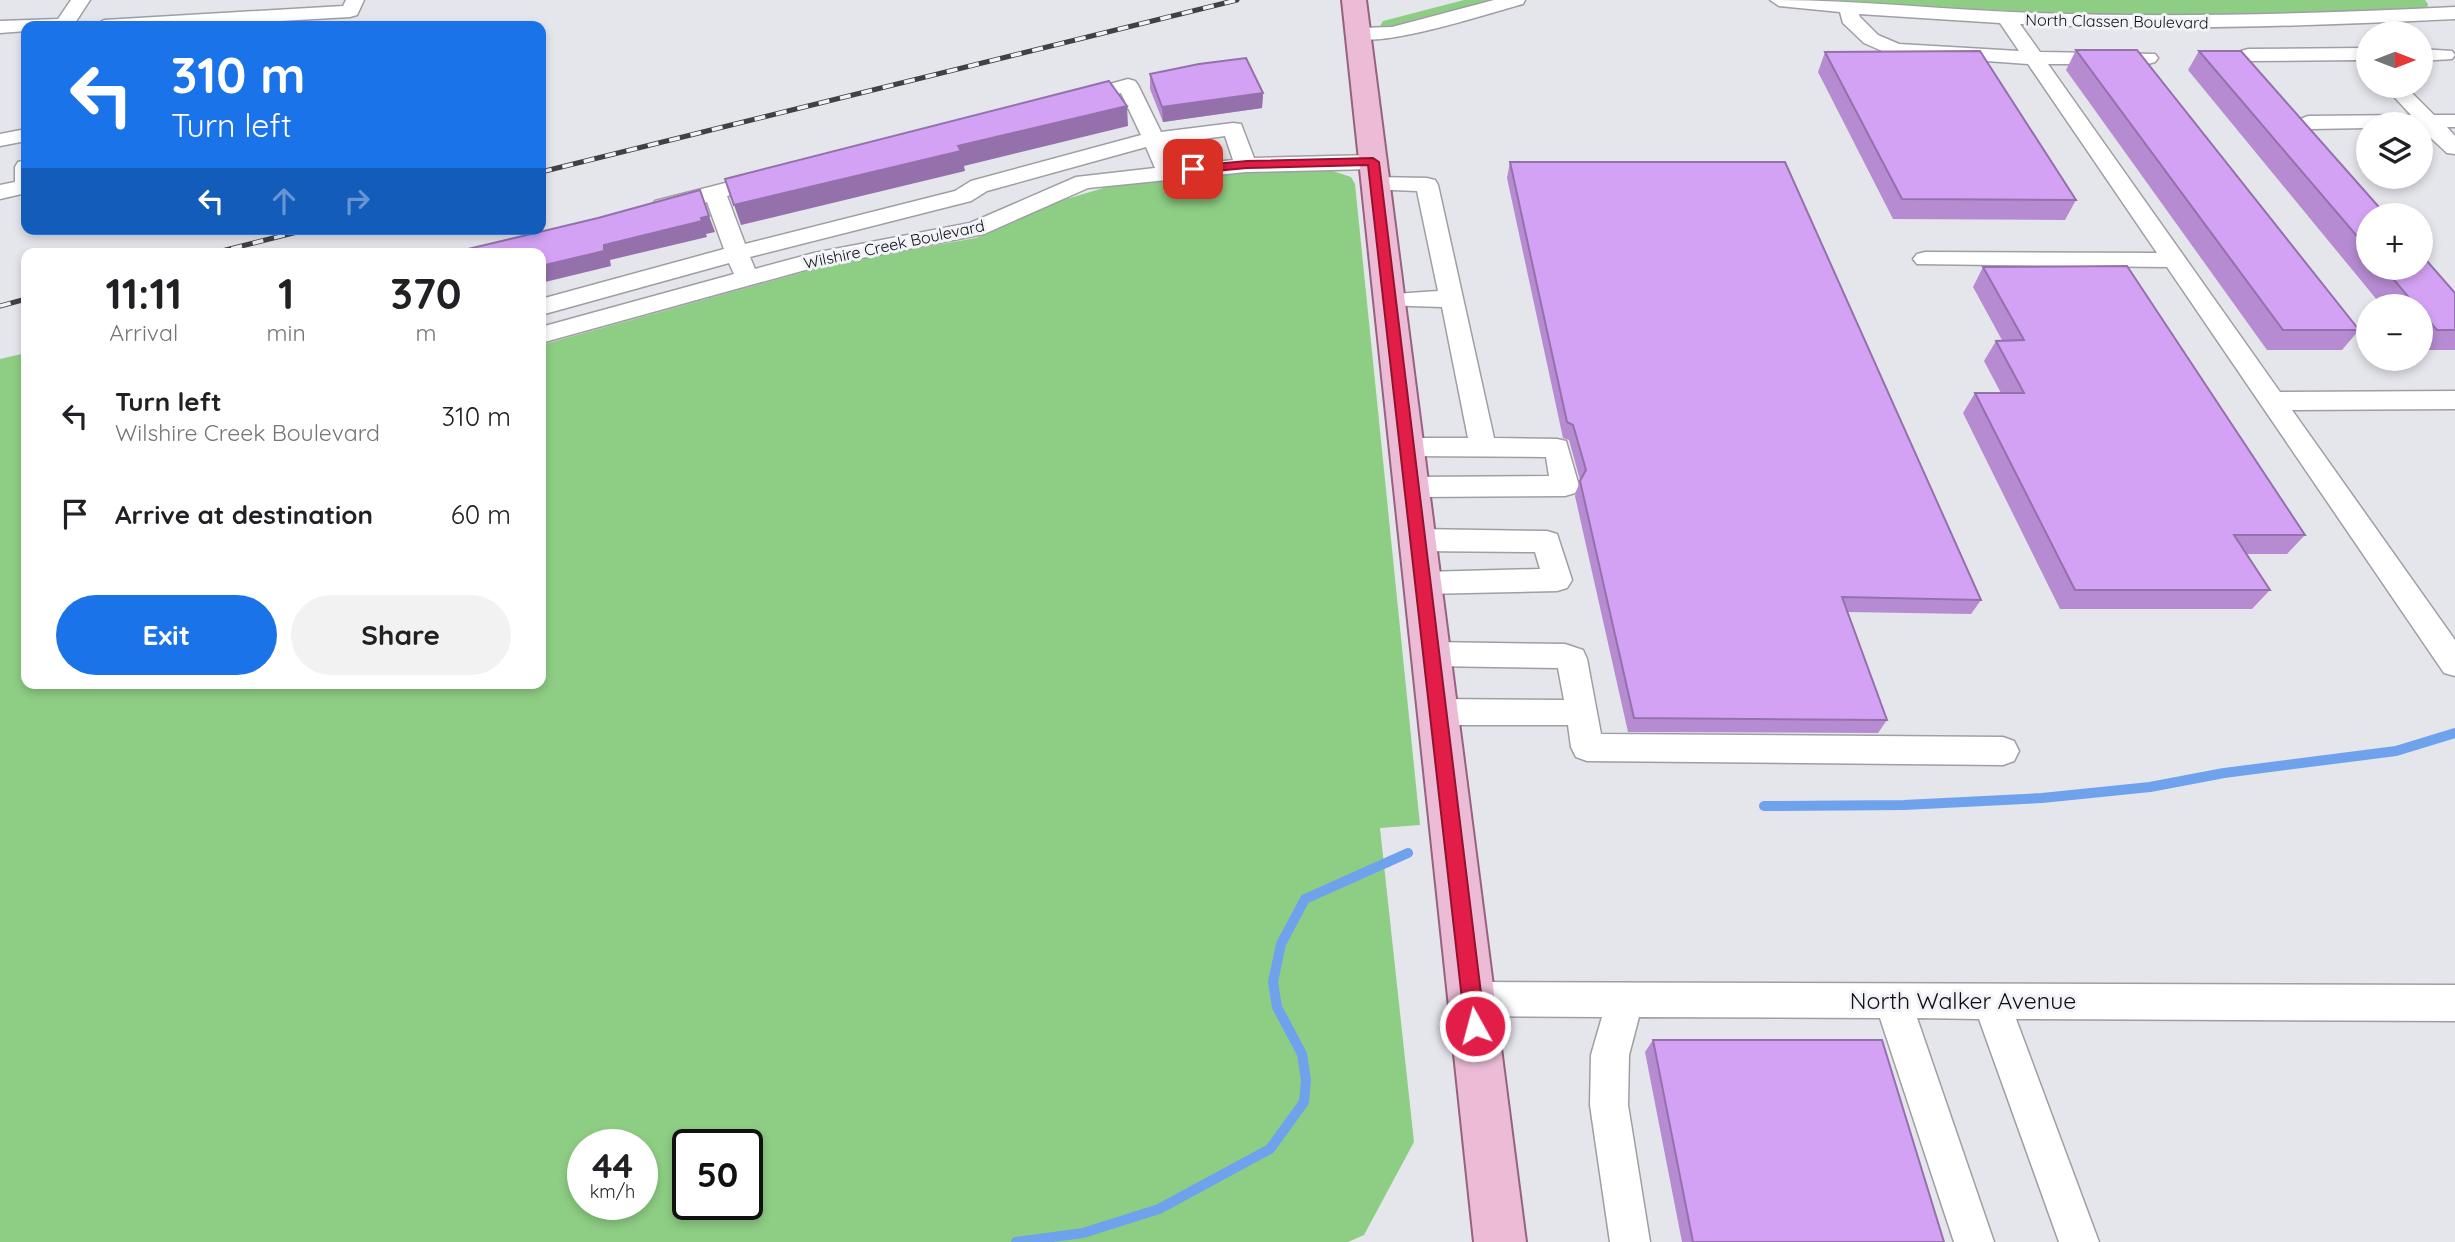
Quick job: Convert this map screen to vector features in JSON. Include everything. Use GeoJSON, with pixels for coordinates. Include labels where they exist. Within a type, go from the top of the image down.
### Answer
{"type":"FeatureCollection","features":[{"type":"Feature","properties":{"kind":"main road"},"geometry":{"type":"LineString","coordinates":[[1362,15],[1374,173],[1500,1242]]}},
{"type":"Feature","properties":{"kind":"street"},"geometry":{"type":"LineString","coordinates":[[65,21],[81,0]]}},
{"type":"Feature","properties":{"kind":"street"},"geometry":{"type":"LineString","coordinates":[[1400,11],[1445,0]]}},
{"type":"Feature","properties":{"kind":"street"},"geometry":{"type":"LineString","coordinates":[[1362,15],[1393,33],[1516,0]]}},
{"type":"Feature","properties":{"kind":"street","name":"North Classen Boulevard"},"geometry":{"type":"LineString","coordinates":[[1779,0],[2006,18],[2193,23],[2330,20],[2455,13]]}},
{"type":"Feature","properties":{"kind":"street"},"geometry":{"type":"LineString","coordinates":[[2433,0],[2455,13]]}},
{"type":"Feature","properties":{"kind":"street"},"geometry":{"type":"LineString","coordinates":[[1849,7],[1850,19],[1871,39],[1896,50],[2034,58],[2148,58]]}},
{"type":"Feature","properties":{"kind":"street"},"geometry":{"type":"LineString","coordinates":[[192,21],[349,12]]}},
{"type":"Feature","properties":{"kind":"street"},"geometry":{"type":"LineString","coordinates":[[2006,18],[2455,664]]}},
{"type":"Feature","properties":{"kind":"street"},"geometry":{"type":"LineString","coordinates":[[2330,20],[2356,46]]}},
{"type":"Feature","properties":{"kind":"street"},"geometry":{"type":"LineString","coordinates":[[0,27],[21,26]]}},
{"type":"Feature","properties":{"kind":"street"},"geometry":{"type":"LineString","coordinates":[[2248,55],[2356,56]]}},
{"type":"Feature","properties":{"kind":"street"},"geometry":{"type":"LineString","coordinates":[[2433,55],[2445,55]]}},
{"type":"Feature","properties":{"kind":"street"},"geometry":{"type":"LineString","coordinates":[[1053,106],[1153,80]]}},
{"type":"Feature","properties":{"kind":"street"},"geometry":{"type":"LineString","coordinates":[[1128,85],[1152,139],[1160,150],[1167,172]]}},
{"type":"Feature","properties":{"kind":"street"},"geometry":{"type":"LineString","coordinates":[[2406,98],[2420,112]]}},
{"type":"Feature","properties":{"kind":"street"},"geometry":{"type":"LineString","coordinates":[[2433,121],[2455,121]]}},
{"type":"Feature","properties":{"kind":"street"},"geometry":{"type":"LineString","coordinates":[[2356,122],[2308,122],[2300,126],[2302,135],[2362,203]]}},
{"type":"Feature","properties":{"kind":"street"},"geometry":{"type":"LineString","coordinates":[[2433,125],[2455,148]]}},
{"type":"Feature","properties":{"kind":"street"},"geometry":{"type":"LineString","coordinates":[[546,306],[737,253],[963,196],[979,186],[1152,139],[1233,129],[1247,165]]}},
{"type":"Feature","properties":{"kind":"street"},"geometry":{"type":"LineString","coordinates":[[0,140],[21,136]]}},
{"type":"Feature","properties":{"kind":"street","name":"Wilshire Creek Boulevard"},"geometry":{"type":"LineString","coordinates":[[546,334],[855,251],[976,229],[1084,182],[1247,165],[1374,173],[1427,185],[1452,299]]}},
{"type":"Feature","properties":{"kind":"street"},"geometry":{"type":"LineString","coordinates":[[648,210],[793,172]]}},
{"type":"Feature","properties":{"kind":"street"},"geometry":{"type":"LineString","coordinates":[[0,192],[21,187]]}},
{"type":"Feature","properties":{"kind":"street"},"geometry":{"type":"LineString","coordinates":[[715,193],[746,278]]}},
{"type":"Feature","properties":{"kind":"street"},"geometry":{"type":"LineString","coordinates":[[1925,259],[2175,260]]}},
{"type":"Feature","properties":{"kind":"street"},"geometry":{"type":"LineString","coordinates":[[1389,300],[1452,299],[1483,447]]}},
{"type":"Feature","properties":{"kind":"street"},"geometry":{"type":"LineString","coordinates":[[2272,401],[2455,400]]}},
{"type":"Feature","properties":{"kind":"street"},"geometry":{"type":"LineString","coordinates":[[1406,447],[1557,447],[1564,486],[1411,487]]}},
{"type":"Feature","properties":{"kind":"street"},"geometry":{"type":"LineString","coordinates":[[1418,540],[1547,542],[1557,580],[1423,583]]}},
{"type":"Feature","properties":{"kind":"street"},"geometry":{"type":"LineString","coordinates":[[1431,654],[1565,656],[1572,659],[1587,747],[2003,751]]}},
{"type":"Feature","properties":{"kind":"street"},"geometry":{"type":"LineString","coordinates":[[1438,712],[1566,713],[1581,707]]}},
{"type":"Feature","properties":{"kind":"street","name":"North Walker Avenue"},"geometry":{"type":"LineString","coordinates":[[1472,999],[2455,1003]]}},
{"type":"Feature","properties":{"kind":"street"},"geometry":{"type":"LineString","coordinates":[[1625,1000],[1611,1055],[1609,1105],[1630,1242]]}},
{"type":"Feature","properties":{"kind":"street"},"geometry":{"type":"LineString","coordinates":[[1991,1000],[2079,1242]]}},
{"type":"Feature","properties":{"kind":"street"},"geometry":{"type":"LineString","coordinates":[[1893,1001],[1974,1242]]}},
{"type":"Feature","properties":{"kind":"green space"},"geometry":{"type":"Polygon","coordinates":[[[1464,0],[1496,0],[1390,28],[1380,26],[1383,21],[1464,0]]]}},
{"type":"Feature","properties":{"kind":"green space"},"geometry":{"type":"Polygon","coordinates":[[[1822,0],[2425,0],[2428,4],[2427,8],[2419,10],[2121,18],[1822,0]]]}},
{"type":"Feature","properties":{"kind":"green space"},"geometry":{"type":"Polygon","coordinates":[[[1330,170],[1351,177],[1355,184],[1420,825],[1380,828],[1414,1142],[1364,1235],[1348,1242],[0,1242],[0,359],[21,354],[21,689],[546,689],[546,344],[836,263],[976,238],[1063,200],[1124,182],[1194,171],[1330,170]]]}},
{"type":"Feature","properties":{"kind":"building"},"geometry":{"type":"Polygon","coordinates":[[[2076,50],[2137,50],[2356,326],[2356,330],[2283,330],[2076,50]]]}},
{"type":"Feature","properties":{"kind":"building"},"geometry":{"type":"Polygon","coordinates":[[[1980,51],[2076,200],[1902,199],[1825,52],[1980,51]]]}},
{"type":"Feature","properties":{"kind":"building"},"geometry":{"type":"Polygon","coordinates":[[[2199,51],[2241,51],[2356,181],[2356,189],[2363,189],[2375,203],[2356,203],[2356,235],[2199,51]]]}},
{"type":"Feature","properties":{"kind":"building"},"geometry":{"type":"Polygon","coordinates":[[[1246,58],[1263,93],[1162,107],[1150,74],[1199,64],[1246,58]]]}},
{"type":"Feature","properties":{"kind":"building"},"geometry":{"type":"Polygon","coordinates":[[[1109,81],[1127,106],[958,146],[961,151],[734,205],[725,179],[1109,81]]]}},
{"type":"Feature","properties":{"kind":"building"},"geometry":{"type":"Polygon","coordinates":[[[1510,162],[1785,162],[1981,600],[1842,597],[1887,720],[1634,718],[1580,481],[1586,470],[1573,425],[1567,422],[1510,162]]]}},
{"type":"Feature","properties":{"kind":"building"},"geometry":{"type":"Polygon","coordinates":[[[700,190],[709,216],[701,218],[702,221],[604,245],[604,251],[546,265],[546,248],[472,248],[527,235],[546,235],[546,230],[700,190]]]}},
{"type":"Feature","properties":{"kind":"building"},"geometry":{"type":"Polygon","coordinates":[[[2127,266],[2305,535],[2234,535],[2270,590],[2075,590],[1975,393],[2024,393],[1996,341],[2024,340],[1983,267],[2127,266]]]}},
{"type":"Feature","properties":{"kind":"building"},"geometry":{"type":"Polygon","coordinates":[[[2433,268],[2455,293],[2455,330],[2437,330],[2433,326],[2433,294],[2406,294],[2394,280],[2433,280],[2433,268]]]}},
{"type":"Feature","properties":{"kind":"building"},"geometry":{"type":"Polygon","coordinates":[[[1653,1040],[1882,1040],[1944,1242],[1693,1242],[1653,1040]]]}},
{"type":"Feature","properties":{"kind":"waterway"},"geometry":{"type":"LineString","coordinates":[[1764,806],[1904,805],[2042,798],[2150,787],[2224,773],[2396,751],[2455,733]]}},
{"type":"Feature","properties":{"kind":"waterway"},"geometry":{"type":"LineString","coordinates":[[1016,1242],[1083,1233],[1159,1209],[1270,1149],[1304,1102],[1306,1080],[1302,1054],[1277,1007],[1273,982],[1281,944],[1305,899],[1408,853]]}},
{"type":"Feature","properties":{"kind":"railway"},"geometry":{"type":"LineString","coordinates":[[546,171],[1237,0]]}},
{"type":"Feature","properties":{"kind":"railway"},"geometry":{"type":"LineString","coordinates":[[234,248],[285,235]]}},
{"type":"Feature","properties":{"kind":"railway"},"geometry":{"type":"LineString","coordinates":[[0,306],[21,300]]}},
{"type":"Feature","properties":{"kind":"route"},"geometry":{"type":"LineString","coordinates":[[1193,169],[1373,162],[1475,1026]]}}]}
